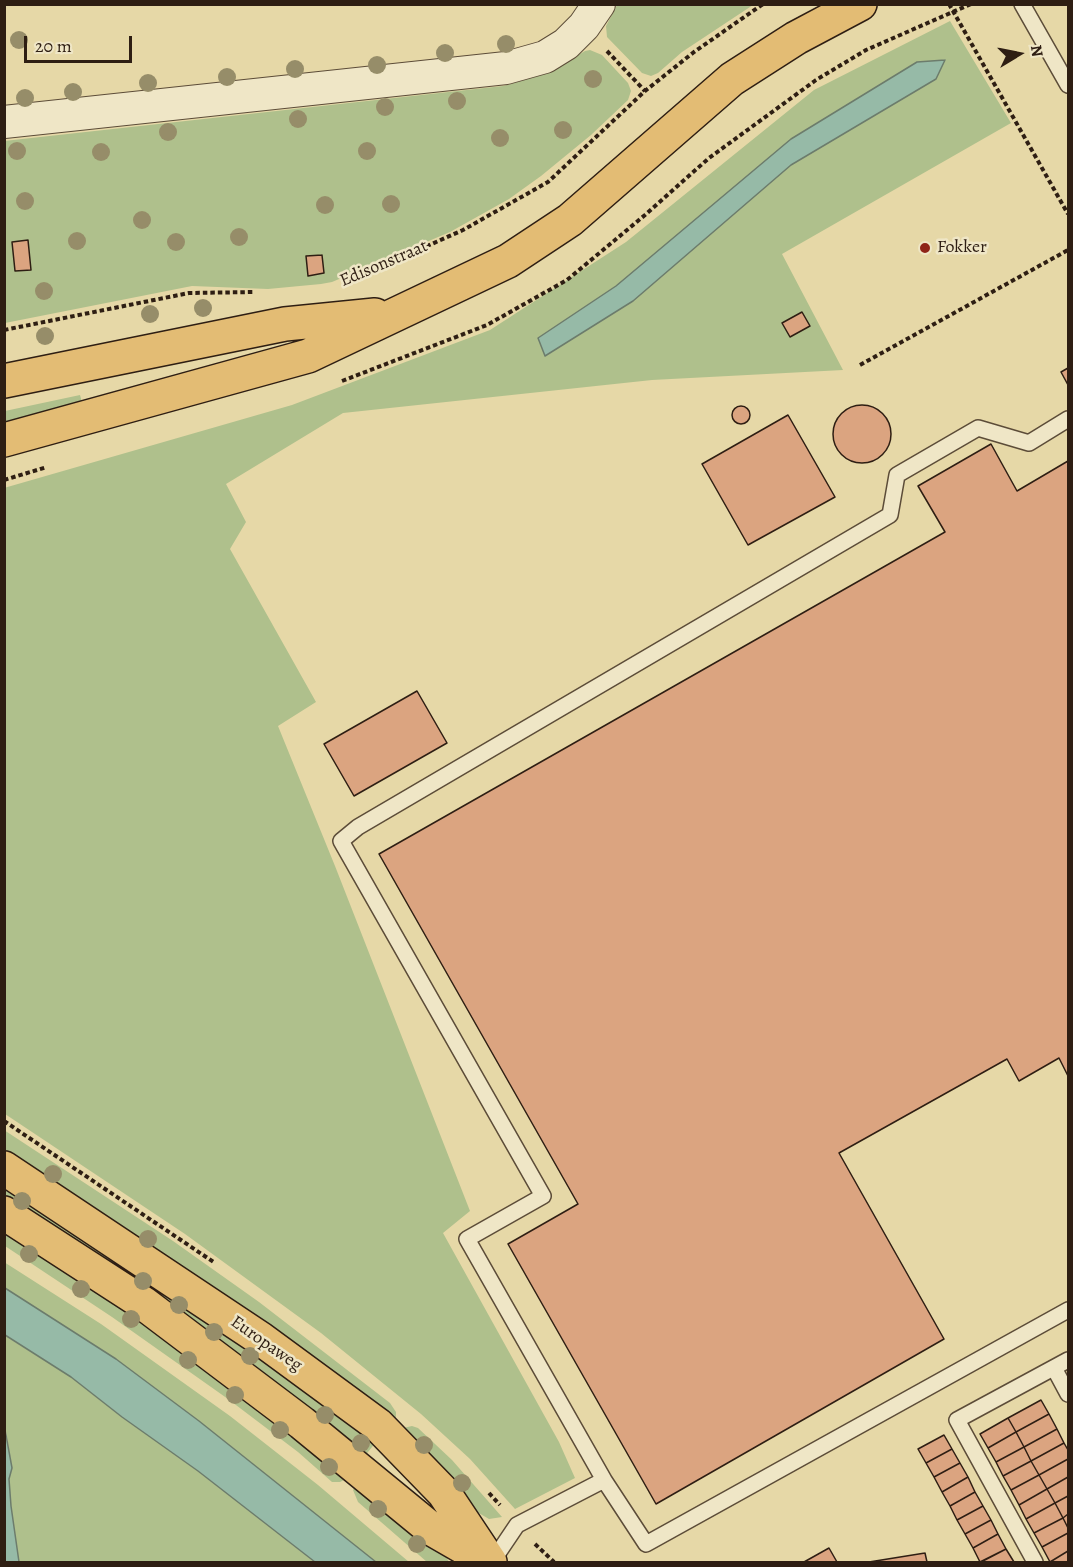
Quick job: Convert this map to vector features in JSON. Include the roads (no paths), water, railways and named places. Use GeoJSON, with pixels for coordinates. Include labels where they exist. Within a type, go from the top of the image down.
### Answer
{"type":"FeatureCollection","features":[{"type":"Feature","properties":{"kind":"main road","name":"Edisonstraat"},"geometry":{"type":"LineString","coordinates":[[4,440],[308,356],[395,313],[453,288],[517,255],[570,220],[732,79],[796,38],[860,4]]}},
{"type":"Feature","properties":{"kind":"main road","name":"Edisonstraat"},"geometry":{"type":"LineString","coordinates":[[4,381],[285,324],[395,313]]}},
{"type":"Feature","properties":{"kind":"main road","name":"Europaweg"},"geometry":{"type":"LineString","coordinates":[[4,1168],[261,1339],[378,1425],[444,1493],[490,1563]]}},
{"type":"Feature","properties":{"kind":"main road"},"geometry":{"type":"LineString","coordinates":[[4,1213],[143,1303],[302,1423],[430,1528],[490,1563]]}},
{"type":"Feature","properties":{"kind":"street"},"geometry":{"type":"LineString","coordinates":[[4,123],[506,68],[545,57],[566,44],[592,15]]}},
{"type":"Feature","properties":{"kind":"lane"},"geometry":{"type":"LineString","coordinates":[[1022,4],[1068,84]]}},
{"type":"Feature","properties":{"kind":"lane"},"geometry":{"type":"LineString","coordinates":[[1068,419],[1029,443],[978,428],[907,469],[897,475],[890,515],[358,826],[341,841],[543,1196],[467,1239],[604,1480],[646,1544],[1068,1310]]}},
{"type":"Feature","properties":{"kind":"lane"},"geometry":{"type":"LineString","coordinates":[[1035,1563],[957,1420],[1068,1360]]}},
{"type":"Feature","properties":{"kind":"lane"},"geometry":{"type":"LineString","coordinates":[[1054,1368],[1068,1394]]}},
{"type":"Feature","properties":{"kind":"lane"},"geometry":{"type":"LineString","coordinates":[[490,1563],[517,1525],[604,1480]]}},
{"type":"Feature","properties":{"kind":"place","name":"Fokker"},"geometry":{"type":"Point","coordinates":[925,248]}}]}
